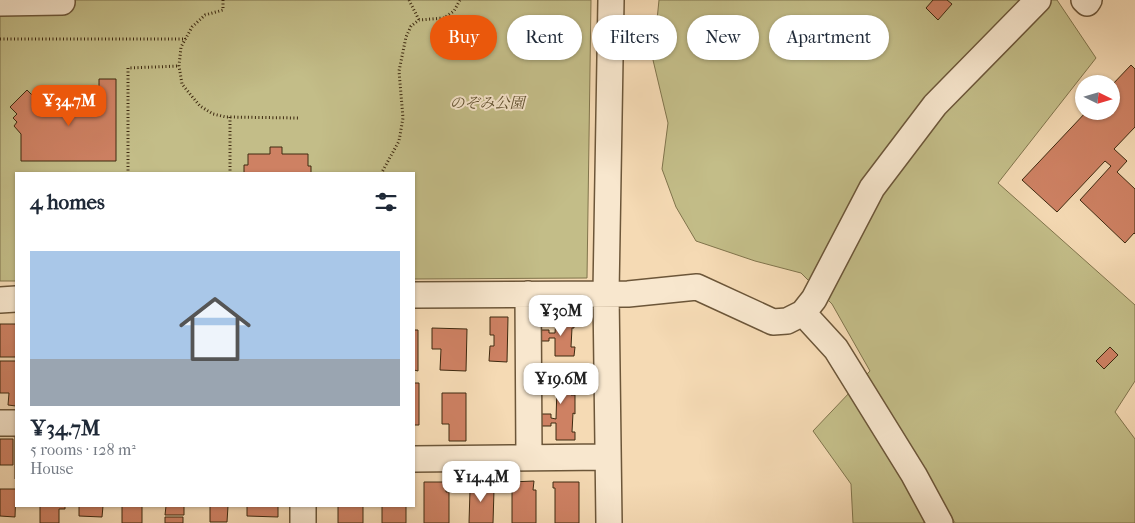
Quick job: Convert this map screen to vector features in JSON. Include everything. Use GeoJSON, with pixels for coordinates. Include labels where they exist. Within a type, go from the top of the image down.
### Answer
{"type":"FeatureCollection","features":[{"type":"Feature","properties":{"kind":"street"},"geometry":{"type":"LineString","coordinates":[[609,523],[606,294],[611,0]]}},
{"type":"Feature","properties":{"kind":"street"},"geometry":{"type":"LineString","coordinates":[[415,295],[628,294],[697,287],[773,322],[787,321],[803,313],[814,298],[872,188],[935,105],[1038,0]]}},
{"type":"Feature","properties":{"kind":"street"},"geometry":{"type":"LineString","coordinates":[[1084,0],[1087,2],[1089,0]]}},
{"type":"Feature","properties":{"kind":"street"},"geometry":{"type":"LineString","coordinates":[[0,3],[62,2]]}},
{"type":"Feature","properties":{"kind":"street"},"geometry":{"type":"LineString","coordinates":[[528,294],[529,458]]}},
{"type":"Feature","properties":{"kind":"street"},"geometry":{"type":"LineString","coordinates":[[0,300],[15,299]]}},
{"type":"Feature","properties":{"kind":"street"},"geometry":{"type":"LineString","coordinates":[[803,313],[836,349],[914,475],[940,523]]}},
{"type":"Feature","properties":{"kind":"street"},"geometry":{"type":"LineString","coordinates":[[0,423],[15,423]]}},
{"type":"Feature","properties":{"kind":"street"},"geometry":{"type":"LineString","coordinates":[[415,459],[608,457]]}},
{"type":"Feature","properties":{"kind":"street"},"geometry":{"type":"LineString","coordinates":[[303,507],[303,523]]}},
{"type":"Feature","properties":{"kind":"path"},"geometry":{"type":"LineString","coordinates":[[223,0],[223,10],[205,15],[192,27],[181,48],[182,84],[200,106],[213,114],[230,117],[299,118]]}},
{"type":"Feature","properties":{"kind":"path"},"geometry":{"type":"LineString","coordinates":[[409,0],[419,20]]}},
{"type":"Feature","properties":{"kind":"path"},"geometry":{"type":"LineString","coordinates":[[382,172],[399,141],[403,118],[399,71],[410,26],[419,20],[444,18],[454,11],[460,0]]}},
{"type":"Feature","properties":{"kind":"path"},"geometry":{"type":"LineString","coordinates":[[0,39],[186,39]]}},
{"type":"Feature","properties":{"kind":"path"},"geometry":{"type":"LineString","coordinates":[[128,172],[128,68],[180,66]]}},
{"type":"Feature","properties":{"kind":"path"},"geometry":{"type":"LineString","coordinates":[[230,117],[230,172]]}},
{"type":"Feature","properties":{"kind":"green space","name":"のぞみ公園"},"geometry":{"type":"Polygon","coordinates":[[[0,0],[591,0],[587,278],[415,279],[415,172],[15,172],[15,281],[0,281],[0,0]]]}},
{"type":"Feature","properties":{"kind":"green space"},"geometry":{"type":"Polygon","coordinates":[[[659,0],[1057,0],[1096,58],[1083,75],[1075,75],[1075,85],[998,183],[1135,305],[1135,381],[1115,412],[1135,439],[1135,523],[955,523],[942,500],[923,523],[853,523],[851,484],[813,431],[870,371],[832,304],[801,273],[755,261],[696,241],[676,207],[662,169],[668,123],[653,60],[677,60],[677,15],[658,15],[659,0]]]}},
{"type":"Feature","properties":{"kind":"building"},"geometry":{"type":"Polygon","coordinates":[[[933,0],[947,0],[952,4],[938,20],[926,8],[933,0]]]}},
{"type":"Feature","properties":{"kind":"building"},"geometry":{"type":"Polygon","coordinates":[[[1131,65],[1135,69],[1135,127],[1114,149],[1127,161],[1117,172],[1135,189],[1135,234],[1125,243],[1080,200],[1111,166],[1105,161],[1057,212],[1022,180],[1079,120],[1120,120],[1120,77],[1131,65]]]}},
{"type":"Feature","properties":{"kind":"building"},"geometry":{"type":"Polygon","coordinates":[[[99,79],[116,79],[116,161],[21,161],[21,134],[14,126],[17,122],[13,118],[17,114],[10,107],[27,90],[41,104],[46,104],[46,100],[60,100],[60,108],[69,108],[69,100],[82,100],[82,90],[99,90],[99,79]]]}},
{"type":"Feature","properties":{"kind":"building"},"geometry":{"type":"Polygon","coordinates":[[[270,147],[282,147],[282,154],[308,154],[308,166],[311,166],[311,172],[244,172],[244,165],[248,165],[248,154],[270,154],[270,147]]]}},
{"type":"Feature","properties":{"kind":"building"},"geometry":{"type":"Polygon","coordinates":[[[490,317],[508,317],[507,362],[489,361],[490,346],[494,346],[494,335],[490,335],[490,317]]]}},
{"type":"Feature","properties":{"kind":"building"},"geometry":{"type":"Polygon","coordinates":[[[556,318],[574,318],[571,347],[575,347],[574,356],[555,356],[555,338],[549,338],[549,341],[541,341],[541,338],[538,338],[538,333],[541,333],[541,330],[549,330],[549,333],[555,333],[556,318]]]}},
{"type":"Feature","properties":{"kind":"building"},"geometry":{"type":"Polygon","coordinates":[[[0,324],[15,324],[15,357],[0,357],[0,324]]]}},
{"type":"Feature","properties":{"kind":"building"},"geometry":{"type":"Polygon","coordinates":[[[432,328],[467,329],[466,371],[440,370],[441,349],[432,349],[432,328]]]}},
{"type":"Feature","properties":{"kind":"building"},"geometry":{"type":"Polygon","coordinates":[[[415,330],[418,330],[418,371],[415,370],[415,330]]]}},
{"type":"Feature","properties":{"kind":"building"},"geometry":{"type":"Polygon","coordinates":[[[1110,347],[1118,355],[1104,369],[1096,361],[1110,347]]]}},
{"type":"Feature","properties":{"kind":"building"},"geometry":{"type":"Polygon","coordinates":[[[0,361],[15,361],[15,406],[8,405],[9,393],[0,393],[0,361]]]}},
{"type":"Feature","properties":{"kind":"building"},"geometry":{"type":"Polygon","coordinates":[[[558,368],[575,368],[575,376],[571,376],[571,395],[575,395],[575,414],[573,413],[572,432],[575,432],[575,440],[556,440],[556,423],[551,423],[551,426],[541,426],[541,423],[538,423],[541,414],[551,414],[551,418],[556,419],[557,387],[550,387],[550,391],[541,391],[541,378],[557,382],[558,368]]]}},
{"type":"Feature","properties":{"kind":"building"},"geometry":{"type":"Polygon","coordinates":[[[415,383],[419,383],[419,425],[415,425],[415,383]]]}},
{"type":"Feature","properties":{"kind":"building"},"geometry":{"type":"Polygon","coordinates":[[[442,393],[466,393],[466,441],[449,441],[449,424],[442,424],[442,393]]]}},
{"type":"Feature","properties":{"kind":"building"},"geometry":{"type":"Polygon","coordinates":[[[0,439],[13,439],[13,465],[0,465],[0,439]]]}},
{"type":"Feature","properties":{"kind":"building"},"geometry":{"type":"Polygon","coordinates":[[[534,481],[533,490],[536,490],[536,523],[512,523],[512,489],[510,489],[510,482],[534,481]]]}},
{"type":"Feature","properties":{"kind":"building"},"geometry":{"type":"Polygon","coordinates":[[[424,482],[446,482],[446,492],[449,492],[449,523],[424,523],[424,482]]]}},
{"type":"Feature","properties":{"kind":"building"},"geometry":{"type":"Polygon","coordinates":[[[466,482],[491,483],[490,490],[494,490],[493,523],[469,523],[470,490],[466,490],[466,482]]]}},
{"type":"Feature","properties":{"kind":"building"},"geometry":{"type":"Polygon","coordinates":[[[553,482],[579,482],[579,523],[555,523],[555,488],[553,488],[553,482]]]}},
{"type":"Feature","properties":{"kind":"building"},"geometry":{"type":"Polygon","coordinates":[[[0,489],[15,489],[15,517],[0,516],[0,489]]]}},
{"type":"Feature","properties":{"kind":"building"},"geometry":{"type":"Polygon","coordinates":[[[40,507],[65,507],[65,509],[59,509],[59,523],[40,523],[40,507]]]}},
{"type":"Feature","properties":{"kind":"building"},"geometry":{"type":"Polygon","coordinates":[[[79,507],[103,507],[102,517],[79,516],[79,507]]]}},
{"type":"Feature","properties":{"kind":"building"},"geometry":{"type":"Polygon","coordinates":[[[122,507],[142,507],[142,523],[122,523],[122,507]]]}},
{"type":"Feature","properties":{"kind":"building"},"geometry":{"type":"Polygon","coordinates":[[[166,507],[184,507],[184,515],[165,515],[166,507]]]}},
{"type":"Feature","properties":{"kind":"building"},"geometry":{"type":"Polygon","coordinates":[[[210,507],[228,507],[227,522],[210,522],[210,507]]]}},
{"type":"Feature","properties":{"kind":"building"},"geometry":{"type":"Polygon","coordinates":[[[247,507],[278,507],[278,517],[247,516],[247,507]]]}},
{"type":"Feature","properties":{"kind":"building"},"geometry":{"type":"Polygon","coordinates":[[[338,507],[363,507],[363,523],[338,523],[338,507]]]}},
{"type":"Feature","properties":{"kind":"building"},"geometry":{"type":"Polygon","coordinates":[[[382,507],[406,507],[406,523],[382,523],[382,507]]]}},
{"type":"Feature","properties":{"kind":"building"},"geometry":{"type":"Polygon","coordinates":[[[165,517],[183,517],[183,523],[165,523],[165,517]]]}}]}
